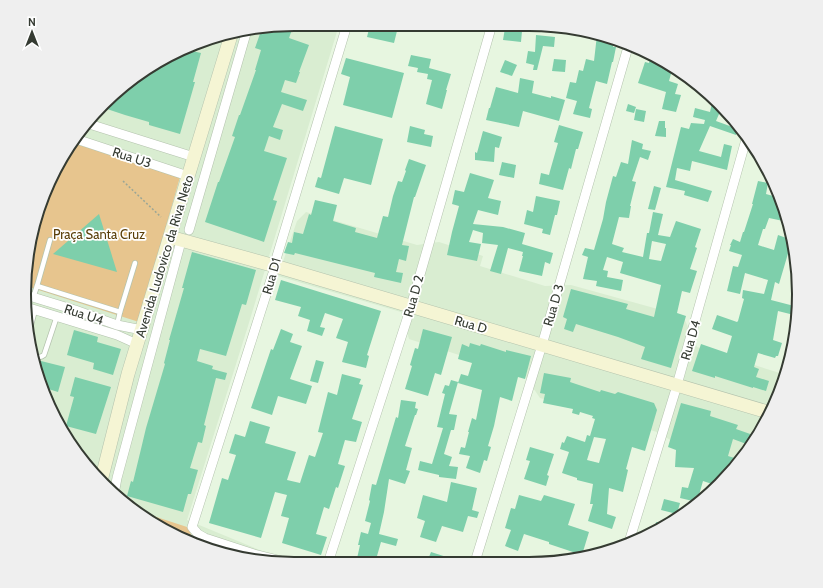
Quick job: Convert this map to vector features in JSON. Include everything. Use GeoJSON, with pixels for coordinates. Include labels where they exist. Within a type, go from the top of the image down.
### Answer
{"type":"FeatureCollection","features":[{"type":"Feature","properties":{"kind":"street","name":"Rua D1"},"geometry":{"type":"LineString","coordinates":[[236,550],[204,538],[192,527],[275,266],[346,31]]}},
{"type":"Feature","properties":{"kind":"street","name":"Rua D 2"},"geometry":{"type":"LineString","coordinates":[[330,557],[411,306],[412,297],[490,31]]}},
{"type":"Feature","properties":{"kind":"street"},"geometry":{"type":"LineString","coordinates":[[189,230],[245,36]]}},
{"type":"Feature","properties":{"kind":"street","name":"Avenida Ludovico da Riva Neto"},"geometry":{"type":"LineString","coordinates":[[103,474],[126,381],[137,344],[175,241],[188,176],[230,39]]}},
{"type":"Feature","properties":{"kind":"street","name":"Rua D 3"},"geometry":{"type":"LineString","coordinates":[[477,557],[542,345],[627,50]]}},
{"type":"Feature","properties":{"kind":"street","name":"Rua U3"},"geometry":{"type":"LineString","coordinates":[[93,125],[194,157]]}},
{"type":"Feature","properties":{"kind":"street","name":"Rua U3"},"geometry":{"type":"LineString","coordinates":[[80,140],[188,176]]}},
{"type":"Feature","properties":{"kind":"street","name":"Rua D4"},"geometry":{"type":"LineString","coordinates":[[631,537],[677,386],[745,144]]}},
{"type":"Feature","properties":{"kind":"street","name":"Rua D"},"geometry":{"type":"LineString","coordinates":[[175,241],[275,266],[764,411]]}},
{"type":"Feature","properties":{"kind":"street"},"geometry":{"type":"LineString","coordinates":[[115,487],[175,241]]}},
{"type":"Feature","properties":{"kind":"street","name":"Rua U4"},"geometry":{"type":"LineString","coordinates":[[31,296],[117,325],[142,330]]}},
{"type":"Feature","properties":{"kind":"street","name":"Rua U4"},"geometry":{"type":"LineString","coordinates":[[32,309],[117,335],[137,344]]}},
{"type":"Feature","properties":{"kind":"street"},"geometry":{"type":"LineString","coordinates":[[70,320],[75,310]]}},
{"type":"Feature","properties":{"kind":"lane"},"geometry":{"type":"LineString","coordinates":[[31,295],[37,286],[50,240]]}},
{"type":"Feature","properties":{"kind":"lane"},"geometry":{"type":"LineString","coordinates":[[117,325],[135,263]]}},
{"type":"Feature","properties":{"kind":"lane"},"geometry":{"type":"LineString","coordinates":[[37,286],[120,312]]}},
{"type":"Feature","properties":{"kind":"lane"},"geometry":{"type":"LineString","coordinates":[[75,310],[80,300]]}},
{"type":"Feature","properties":{"kind":"lane"},"geometry":{"type":"LineString","coordinates":[[39,357],[44,355],[57,316]]}},
{"type":"Feature","properties":{"kind":"path"},"geometry":{"type":"LineString","coordinates":[[123,181],[161,217]]}},
{"type":"Feature","properties":{"kind":"shaded area"},"geometry":{"type":"Polygon","coordinates":[[[294,31],[337,31],[248,326],[187,520],[274,556],[243,552],[209,543],[162,522],[134,503],[108,480],[75,440],[58,410],[45,379],[33,328],[31,294],[33,260],[45,209],[66,162],[85,134],[121,96],[134,85],[162,66],[209,45],[243,36],[260,33],[294,31]]]}},
{"type":"Feature","properties":{"kind":"shaded area"},"geometry":{"type":"Polygon","coordinates":[[[306,212],[417,245],[439,242],[483,256],[480,266],[545,286],[571,285],[683,316],[697,347],[780,373],[778,379],[757,426],[734,459],[672,441],[657,432],[540,398],[525,376],[409,339],[401,312],[278,276],[297,221],[306,212]]]}},
{"type":"Feature","properties":{"kind":"green space","name":"Praça Santa Cruz"},"geometry":{"type":"Polygon","coordinates":[[[78,144],[180,177],[139,322],[31,288],[33,260],[45,209],[66,162],[78,144]]]}},
{"type":"Feature","properties":{"kind":"green space"},"geometry":{"type":"Polygon","coordinates":[[[152,516],[187,527],[192,537],[152,516]]]}},
{"type":"Feature","properties":{"kind":"building"},"geometry":{"type":"Polygon","coordinates":[[[291,31],[289,38],[309,45],[296,83],[285,80],[281,92],[307,100],[303,111],[282,104],[273,127],[283,130],[280,140],[269,136],[264,151],[287,158],[273,200],[277,201],[264,242],[205,222],[235,137],[232,136],[239,115],[256,70],[261,50],[255,48],[260,33],[291,31]]]}},
{"type":"Feature","properties":{"kind":"building"},"geometry":{"type":"Polygon","coordinates":[[[368,31],[397,31],[394,43],[367,37],[368,31]]]}},
{"type":"Feature","properties":{"kind":"building"},"geometry":{"type":"Polygon","coordinates":[[[504,31],[522,31],[521,42],[503,40],[504,31]]]}},
{"type":"Feature","properties":{"kind":"building"},"geometry":{"type":"Polygon","coordinates":[[[536,35],[555,37],[554,47],[543,46],[537,70],[533,70],[534,65],[526,63],[528,51],[535,52],[536,35]]]}},
{"type":"Feature","properties":{"kind":"building"},"geometry":{"type":"Polygon","coordinates":[[[596,40],[616,47],[607,84],[596,81],[589,108],[592,109],[590,118],[573,114],[577,101],[566,98],[570,82],[576,83],[579,70],[583,71],[586,59],[594,61],[596,40]]]}},
{"type":"Feature","properties":{"kind":"building"},"geometry":{"type":"Polygon","coordinates":[[[193,51],[201,53],[193,82],[195,82],[180,134],[149,125],[149,122],[107,109],[134,85],[162,66],[193,51]]]}},
{"type":"Feature","properties":{"kind":"building"},"geometry":{"type":"Polygon","coordinates":[[[411,55],[431,59],[429,68],[451,74],[442,109],[426,104],[432,80],[427,79],[428,74],[417,72],[418,68],[408,66],[411,55]]]}},
{"type":"Feature","properties":{"kind":"building"},"geometry":{"type":"Polygon","coordinates":[[[346,58],[404,73],[392,118],[343,105],[350,77],[341,74],[346,58]]]}},
{"type":"Feature","properties":{"kind":"building"},"geometry":{"type":"Polygon","coordinates":[[[554,59],[566,60],[565,72],[552,71],[554,59]]]}},
{"type":"Feature","properties":{"kind":"building"},"geometry":{"type":"Polygon","coordinates":[[[505,60],[517,65],[512,76],[500,72],[505,60]]]}},
{"type":"Feature","properties":{"kind":"building"},"geometry":{"type":"Polygon","coordinates":[[[650,60],[671,73],[669,81],[678,84],[675,94],[681,95],[676,112],[662,109],[666,92],[638,83],[645,62],[649,63],[650,60]]]}},
{"type":"Feature","properties":{"kind":"building"},"geometry":{"type":"Polygon","coordinates":[[[520,78],[534,81],[532,93],[565,100],[559,121],[523,111],[519,127],[486,120],[496,87],[518,93],[520,78]]]}},
{"type":"Feature","properties":{"kind":"building"},"geometry":{"type":"Polygon","coordinates":[[[628,104],[636,107],[634,113],[626,111],[628,104]]]}},
{"type":"Feature","properties":{"kind":"building"},"geometry":{"type":"Polygon","coordinates":[[[712,105],[719,113],[716,121],[732,127],[737,133],[736,135],[710,126],[699,151],[721,157],[724,144],[732,146],[727,170],[692,161],[690,171],[677,168],[675,180],[712,191],[708,202],[684,195],[685,191],[666,187],[681,127],[689,129],[691,123],[704,124],[705,120],[693,117],[695,108],[710,112],[712,105]]]}},
{"type":"Feature","properties":{"kind":"building"},"geometry":{"type":"Polygon","coordinates":[[[636,109],[646,111],[644,122],[634,120],[636,109]]]}},
{"type":"Feature","properties":{"kind":"building"},"geometry":{"type":"Polygon","coordinates":[[[659,121],[665,121],[666,137],[655,136],[659,121]]]}},
{"type":"Feature","properties":{"kind":"building"},"geometry":{"type":"Polygon","coordinates":[[[559,125],[583,132],[578,149],[576,149],[571,169],[569,168],[563,190],[539,184],[541,173],[549,175],[558,143],[554,142],[559,125]]]}},
{"type":"Feature","properties":{"kind":"building"},"geometry":{"type":"Polygon","coordinates":[[[335,126],[383,139],[371,185],[344,178],[339,194],[315,187],[318,177],[321,178],[335,126]]]}},
{"type":"Feature","properties":{"kind":"building"},"geometry":{"type":"Polygon","coordinates":[[[410,126],[425,130],[424,134],[433,136],[431,147],[407,142],[410,126]]]}},
{"type":"Feature","properties":{"kind":"building"},"geometry":{"type":"Polygon","coordinates":[[[483,131],[502,137],[499,148],[495,147],[494,162],[475,160],[475,152],[477,153],[483,131]]]}},
{"type":"Feature","properties":{"kind":"building"},"geometry":{"type":"Polygon","coordinates":[[[632,140],[643,144],[642,149],[651,151],[648,160],[640,157],[632,181],[636,182],[630,206],[629,218],[619,217],[612,244],[624,248],[622,252],[643,257],[647,233],[649,233],[653,212],[663,214],[658,235],[670,237],[676,221],[701,229],[690,269],[697,271],[690,293],[682,291],[677,313],[686,316],[671,368],[641,359],[645,347],[618,337],[576,324],[573,332],[564,329],[567,319],[563,317],[571,289],[628,304],[626,309],[654,317],[661,285],[620,273],[623,262],[607,257],[603,270],[608,271],[607,277],[623,280],[621,291],[596,286],[597,281],[583,279],[588,257],[582,255],[585,248],[594,250],[613,176],[616,177],[621,162],[628,164],[632,140]],[[652,241],[649,259],[661,261],[666,244],[652,241]]]}},
{"type":"Feature","properties":{"kind":"building"},"geometry":{"type":"Polygon","coordinates":[[[409,159],[426,165],[414,197],[402,245],[409,246],[406,261],[399,259],[396,272],[403,273],[401,283],[374,277],[375,273],[295,253],[294,255],[284,253],[288,242],[292,243],[294,232],[303,234],[309,214],[311,215],[315,200],[337,205],[333,221],[356,228],[355,232],[377,238],[383,216],[388,217],[398,181],[402,182],[409,159]]]}},
{"type":"Feature","properties":{"kind":"building"},"geometry":{"type":"Polygon","coordinates":[[[502,162],[516,165],[514,178],[499,175],[502,162]]]}},
{"type":"Feature","properties":{"kind":"building"},"geometry":{"type":"Polygon","coordinates":[[[470,173],[494,180],[488,198],[501,201],[498,215],[478,210],[473,224],[503,227],[525,233],[522,244],[553,253],[550,264],[545,262],[542,276],[519,271],[523,252],[508,248],[501,274],[490,271],[498,245],[482,243],[483,233],[473,230],[469,242],[481,244],[477,261],[447,255],[459,206],[452,204],[455,190],[464,192],[470,173]]]}},
{"type":"Feature","properties":{"kind":"building"},"geometry":{"type":"Polygon","coordinates":[[[758,181],[767,183],[766,194],[773,196],[781,221],[769,218],[765,229],[763,229],[758,245],[774,250],[778,235],[786,238],[789,252],[779,284],[775,282],[771,300],[791,305],[791,314],[778,311],[773,340],[782,343],[778,356],[775,358],[758,353],[754,367],[759,369],[756,377],[769,381],[766,391],[692,371],[701,344],[727,353],[732,336],[712,329],[717,315],[737,322],[744,299],[742,298],[743,290],[764,294],[768,280],[745,273],[740,294],[727,291],[733,266],[738,267],[742,255],[729,251],[730,245],[733,239],[740,242],[758,181]]]}},
{"type":"Feature","properties":{"kind":"building"},"geometry":{"type":"Polygon","coordinates":[[[654,186],[661,188],[655,210],[648,209],[654,186]]]}},
{"type":"Feature","properties":{"kind":"building"},"geometry":{"type":"Polygon","coordinates":[[[536,196],[560,201],[550,235],[542,233],[543,229],[524,224],[527,210],[533,212],[536,196]]]}},
{"type":"Feature","properties":{"kind":"building"},"geometry":{"type":"Polygon","coordinates":[[[99,214],[117,272],[53,254],[99,214]]]}},
{"type":"Feature","properties":{"kind":"building"},"geometry":{"type":"Polygon","coordinates":[[[192,252],[256,270],[246,305],[242,304],[226,356],[200,349],[197,361],[213,366],[212,369],[227,373],[225,380],[216,378],[204,425],[206,426],[202,443],[198,442],[190,468],[198,470],[191,494],[188,494],[183,512],[127,496],[131,481],[133,482],[146,428],[165,364],[169,340],[184,288],[182,288],[192,252]]]}},
{"type":"Feature","properties":{"kind":"building"},"geometry":{"type":"Polygon","coordinates":[[[281,280],[381,311],[367,355],[369,356],[366,368],[342,362],[348,342],[336,338],[343,319],[325,313],[320,327],[325,328],[322,336],[307,331],[310,320],[298,316],[301,307],[275,300],[281,280]]]}},
{"type":"Feature","properties":{"kind":"building"},"geometry":{"type":"Polygon","coordinates":[[[281,329],[293,334],[290,342],[302,346],[290,379],[312,386],[306,404],[278,396],[272,415],[251,408],[271,349],[273,350],[281,329]]]}},
{"type":"Feature","properties":{"kind":"building"},"geometry":{"type":"Polygon","coordinates":[[[423,329],[452,337],[441,375],[435,373],[428,396],[405,389],[412,366],[410,365],[415,348],[418,349],[423,329]]]}},
{"type":"Feature","properties":{"kind":"building"},"geometry":{"type":"Polygon","coordinates":[[[74,330],[98,337],[97,342],[121,349],[113,375],[93,369],[94,363],[67,355],[74,330]]]}},
{"type":"Feature","properties":{"kind":"building"},"geometry":{"type":"Polygon","coordinates":[[[470,343],[480,346],[481,344],[506,352],[506,350],[531,356],[525,379],[518,377],[512,401],[500,397],[488,446],[491,447],[487,461],[484,460],[480,473],[466,468],[470,456],[459,454],[461,447],[465,448],[472,418],[476,420],[482,390],[458,383],[461,374],[468,376],[472,363],[458,359],[462,344],[469,347],[470,343]]]}},
{"type":"Feature","properties":{"kind":"building"},"geometry":{"type":"Polygon","coordinates":[[[316,360],[324,362],[318,383],[310,381],[316,360]]]}},
{"type":"Feature","properties":{"kind":"building"},"geometry":{"type":"Polygon","coordinates":[[[40,361],[65,367],[58,392],[49,389],[40,361]]]}},
{"type":"Feature","properties":{"kind":"building"},"geometry":{"type":"Polygon","coordinates":[[[544,373],[571,378],[570,382],[600,392],[601,390],[615,394],[618,392],[654,403],[657,410],[645,451],[632,447],[626,469],[628,470],[623,492],[609,488],[607,514],[616,517],[612,529],[588,521],[593,504],[590,504],[593,484],[577,480],[577,478],[562,473],[569,452],[560,449],[562,442],[564,443],[567,436],[585,442],[587,435],[590,436],[595,419],[592,418],[593,416],[580,412],[579,415],[572,413],[573,409],[543,403],[545,394],[540,393],[544,373]],[[594,437],[587,460],[599,463],[606,439],[594,437]]]}},
{"type":"Feature","properties":{"kind":"building"},"geometry":{"type":"Polygon","coordinates":[[[342,374],[361,379],[359,384],[363,385],[352,419],[362,422],[356,442],[345,440],[338,464],[345,466],[329,509],[324,507],[316,534],[327,537],[321,555],[282,543],[289,518],[281,516],[287,495],[275,492],[261,538],[209,523],[222,478],[228,480],[236,455],[229,453],[235,434],[245,437],[250,421],[270,427],[265,443],[296,452],[287,480],[300,483],[309,455],[315,457],[323,433],[318,432],[328,392],[337,395],[342,374]]]}},
{"type":"Feature","properties":{"kind":"building"},"geometry":{"type":"Polygon","coordinates":[[[75,377],[111,387],[96,434],[66,426],[74,397],[70,396],[75,377]]]}},
{"type":"Feature","properties":{"kind":"building"},"geometry":{"type":"Polygon","coordinates":[[[451,380],[458,382],[449,414],[457,415],[454,430],[451,430],[444,454],[452,457],[449,466],[458,467],[456,479],[439,477],[439,475],[418,470],[420,461],[432,464],[443,428],[437,427],[445,394],[442,393],[445,385],[449,386],[451,380]]]}},
{"type":"Feature","properties":{"kind":"building"},"geometry":{"type":"Polygon","coordinates":[[[401,400],[416,402],[415,408],[418,409],[405,446],[412,448],[406,470],[410,471],[405,484],[389,479],[379,534],[398,539],[396,546],[381,542],[377,557],[357,557],[361,532],[368,534],[371,523],[365,521],[372,484],[376,485],[396,417],[398,418],[401,400]]]}},
{"type":"Feature","properties":{"kind":"building"},"geometry":{"type":"Polygon","coordinates":[[[681,403],[711,411],[710,416],[738,425],[736,429],[752,434],[745,444],[733,439],[728,456],[735,458],[711,484],[703,481],[699,494],[692,501],[680,498],[682,487],[688,488],[694,468],[675,467],[676,450],[668,447],[681,403]]]}},
{"type":"Feature","properties":{"kind":"building"},"geometry":{"type":"Polygon","coordinates":[[[530,447],[554,454],[547,475],[549,476],[546,486],[524,479],[530,461],[526,460],[530,447]]]}},
{"type":"Feature","properties":{"kind":"building"},"geometry":{"type":"Polygon","coordinates":[[[451,482],[477,488],[472,510],[479,512],[477,518],[468,516],[463,532],[442,526],[436,542],[420,537],[425,521],[417,518],[423,495],[447,502],[451,482]]]}},
{"type":"Feature","properties":{"kind":"building"},"geometry":{"type":"Polygon","coordinates":[[[519,495],[541,501],[544,495],[575,504],[568,525],[589,532],[583,551],[575,553],[524,534],[518,551],[505,546],[511,530],[505,528],[511,508],[515,509],[519,495]]]}},
{"type":"Feature","properties":{"kind":"building"},"geometry":{"type":"Polygon","coordinates":[[[664,499],[680,503],[678,511],[674,513],[661,510],[664,499]]]}},
{"type":"Feature","properties":{"kind":"building"},"geometry":{"type":"Polygon","coordinates":[[[431,552],[447,557],[429,557],[431,552]]]}}]}
